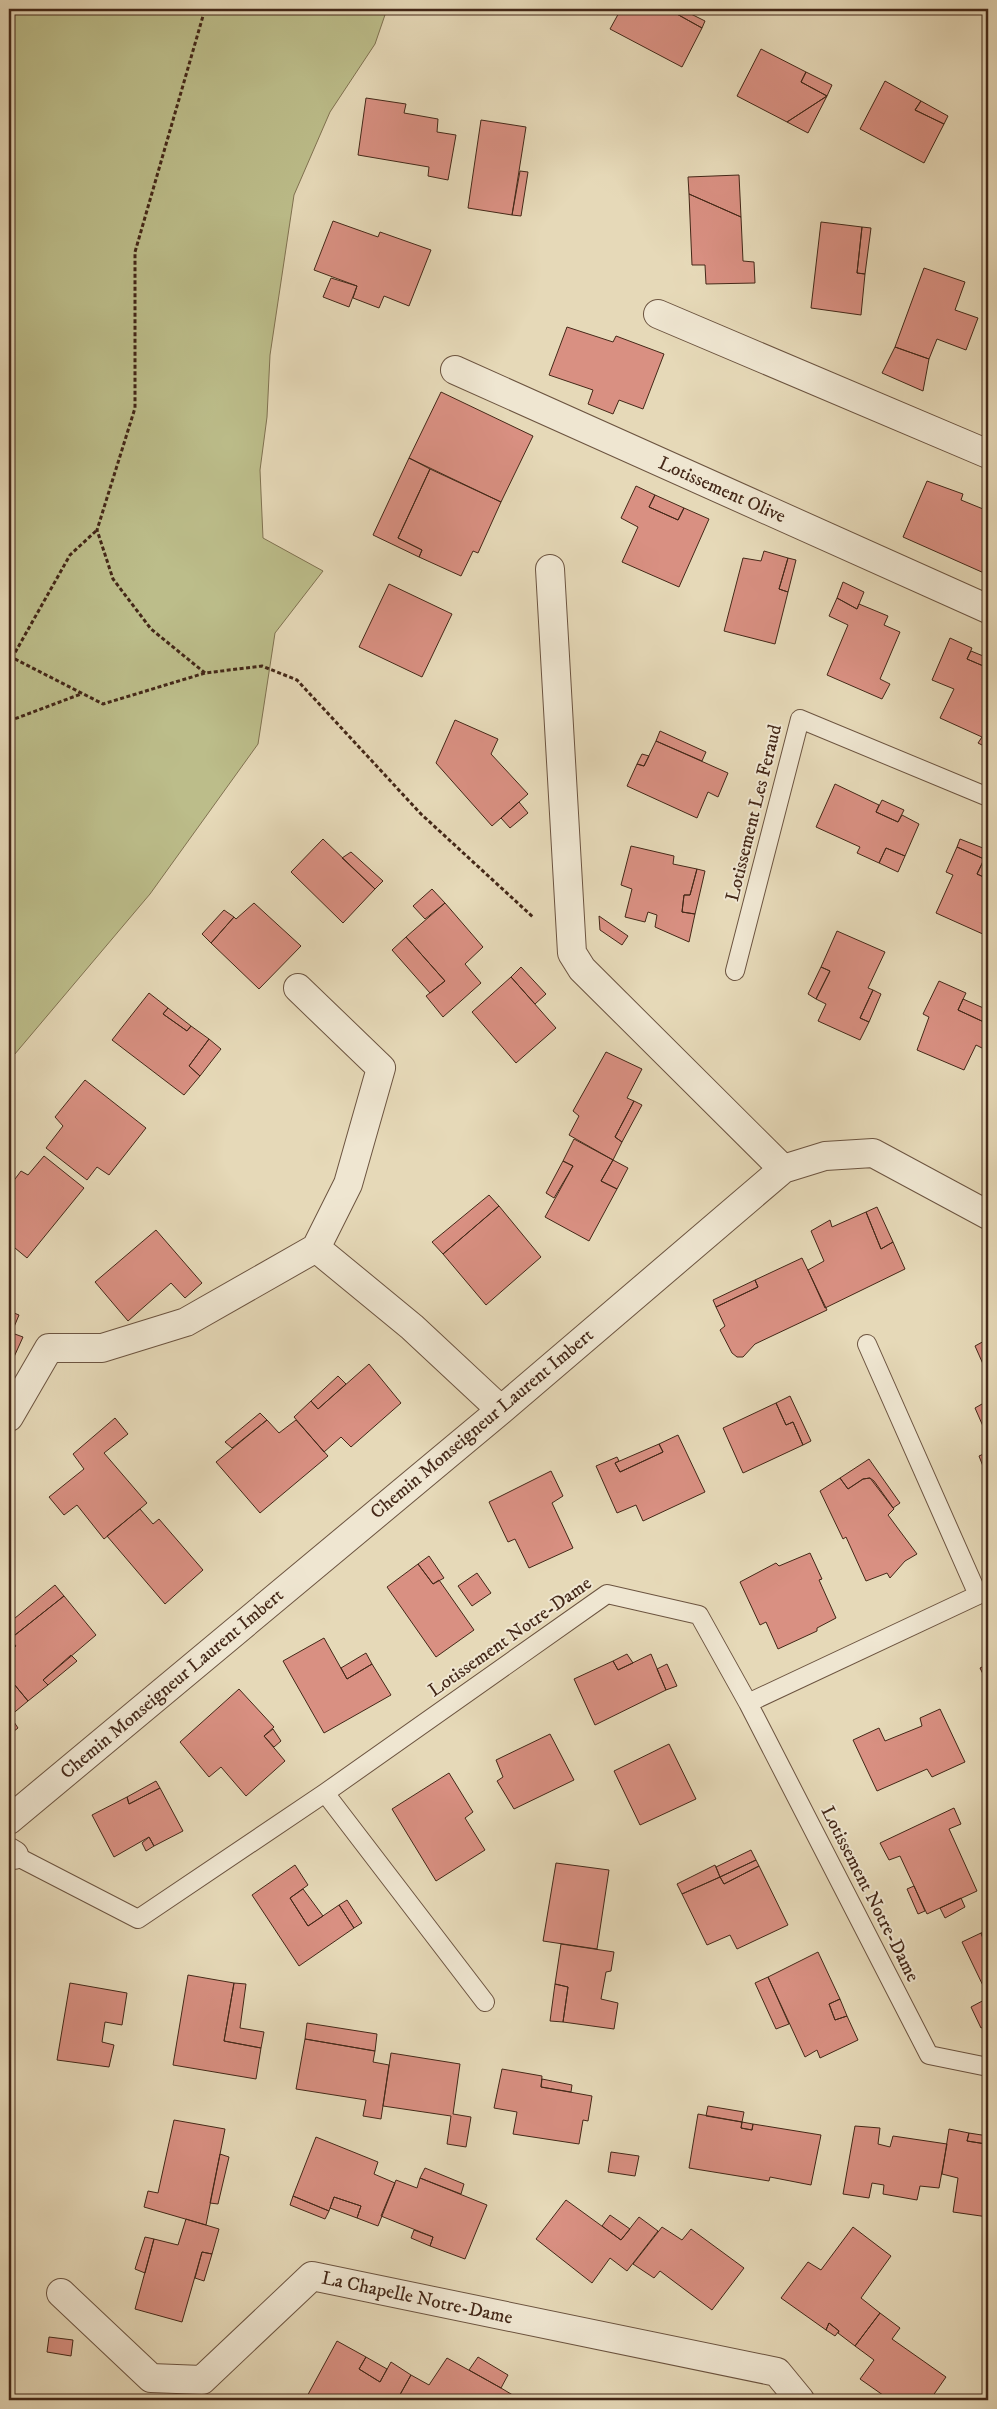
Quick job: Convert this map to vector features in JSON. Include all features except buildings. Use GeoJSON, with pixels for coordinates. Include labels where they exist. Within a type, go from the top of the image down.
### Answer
{"type":"FeatureCollection","features":[{"type":"Feature","properties":{"kind":"street"},"geometry":{"type":"LineString","coordinates":[[658,314],[988,454]]}},
{"type":"Feature","properties":{"kind":"street","name":"Lotissement Olive"},"geometry":{"type":"LineString","coordinates":[[455,370],[988,609]]}},
{"type":"Feature","properties":{"kind":"street"},"geometry":{"type":"LineString","coordinates":[[550,569],[572,953],[582,969],[782,1169]]}},
{"type":"Feature","properties":{"kind":"street"},"geometry":{"type":"LineString","coordinates":[[9,1417],[49,1348],[102,1348],[186,1322],[316,1248],[348,1184],[381,1068],[298,988]]}},
{"type":"Feature","properties":{"kind":"street","name":"Chemin Monseigneur Laurent Imbert"},"geometry":{"type":"LineString","coordinates":[[9,1820],[501,1410],[782,1169],[825,1156],[874,1153],[988,1214]]}},
{"type":"Feature","properties":{"kind":"street"},"geometry":{"type":"LineString","coordinates":[[316,1248],[412,1327],[501,1410]]}},
{"type":"Feature","properties":{"kind":"street","name":"La Chapelle Notre-Dame"},"geometry":{"type":"LineString","coordinates":[[61,2293],[151,2378],[202,2380],[312,2276],[777,2372],[800,2400]]}},
{"type":"Feature","properties":{"kind":"lane","name":"Lotissement Les Feraud"},"geometry":{"type":"LineString","coordinates":[[735,971],[800,719],[988,797]]}},
{"type":"Feature","properties":{"kind":"lane"},"geometry":{"type":"LineString","coordinates":[[748,1704],[978,1595],[867,1344]]}},
{"type":"Feature","properties":{"kind":"lane","name":"Lotissement Notre-Dame"},"geometry":{"type":"LineString","coordinates":[[11,1854],[138,1919],[325,1793],[607,1594],[699,1615],[748,1704],[929,2055],[988,2067]]}},
{"type":"Feature","properties":{"kind":"lane"},"geometry":{"type":"LineString","coordinates":[[325,1793],[485,2002]]}},
{"type":"Feature","properties":{"kind":"path"},"geometry":{"type":"LineString","coordinates":[[205,9],[135,252],[135,408],[97,530],[70,555],[10,657],[103,704],[205,673],[262,666],[297,680],[421,814],[572,953]]}},
{"type":"Feature","properties":{"kind":"path"},"geometry":{"type":"LineString","coordinates":[[97,530],[114,579],[145,622],[205,673]]}},
{"type":"Feature","properties":{"kind":"path"},"geometry":{"type":"LineString","coordinates":[[9,721],[81,693]]}},
{"type":"Feature","properties":{"kind":"green space"},"geometry":{"type":"Polygon","coordinates":[[[9,9],[387,9],[375,44],[330,112],[294,195],[270,355],[267,417],[260,470],[263,538],[323,571],[275,633],[258,744],[150,894],[9,1061],[9,9]]]}}]}
